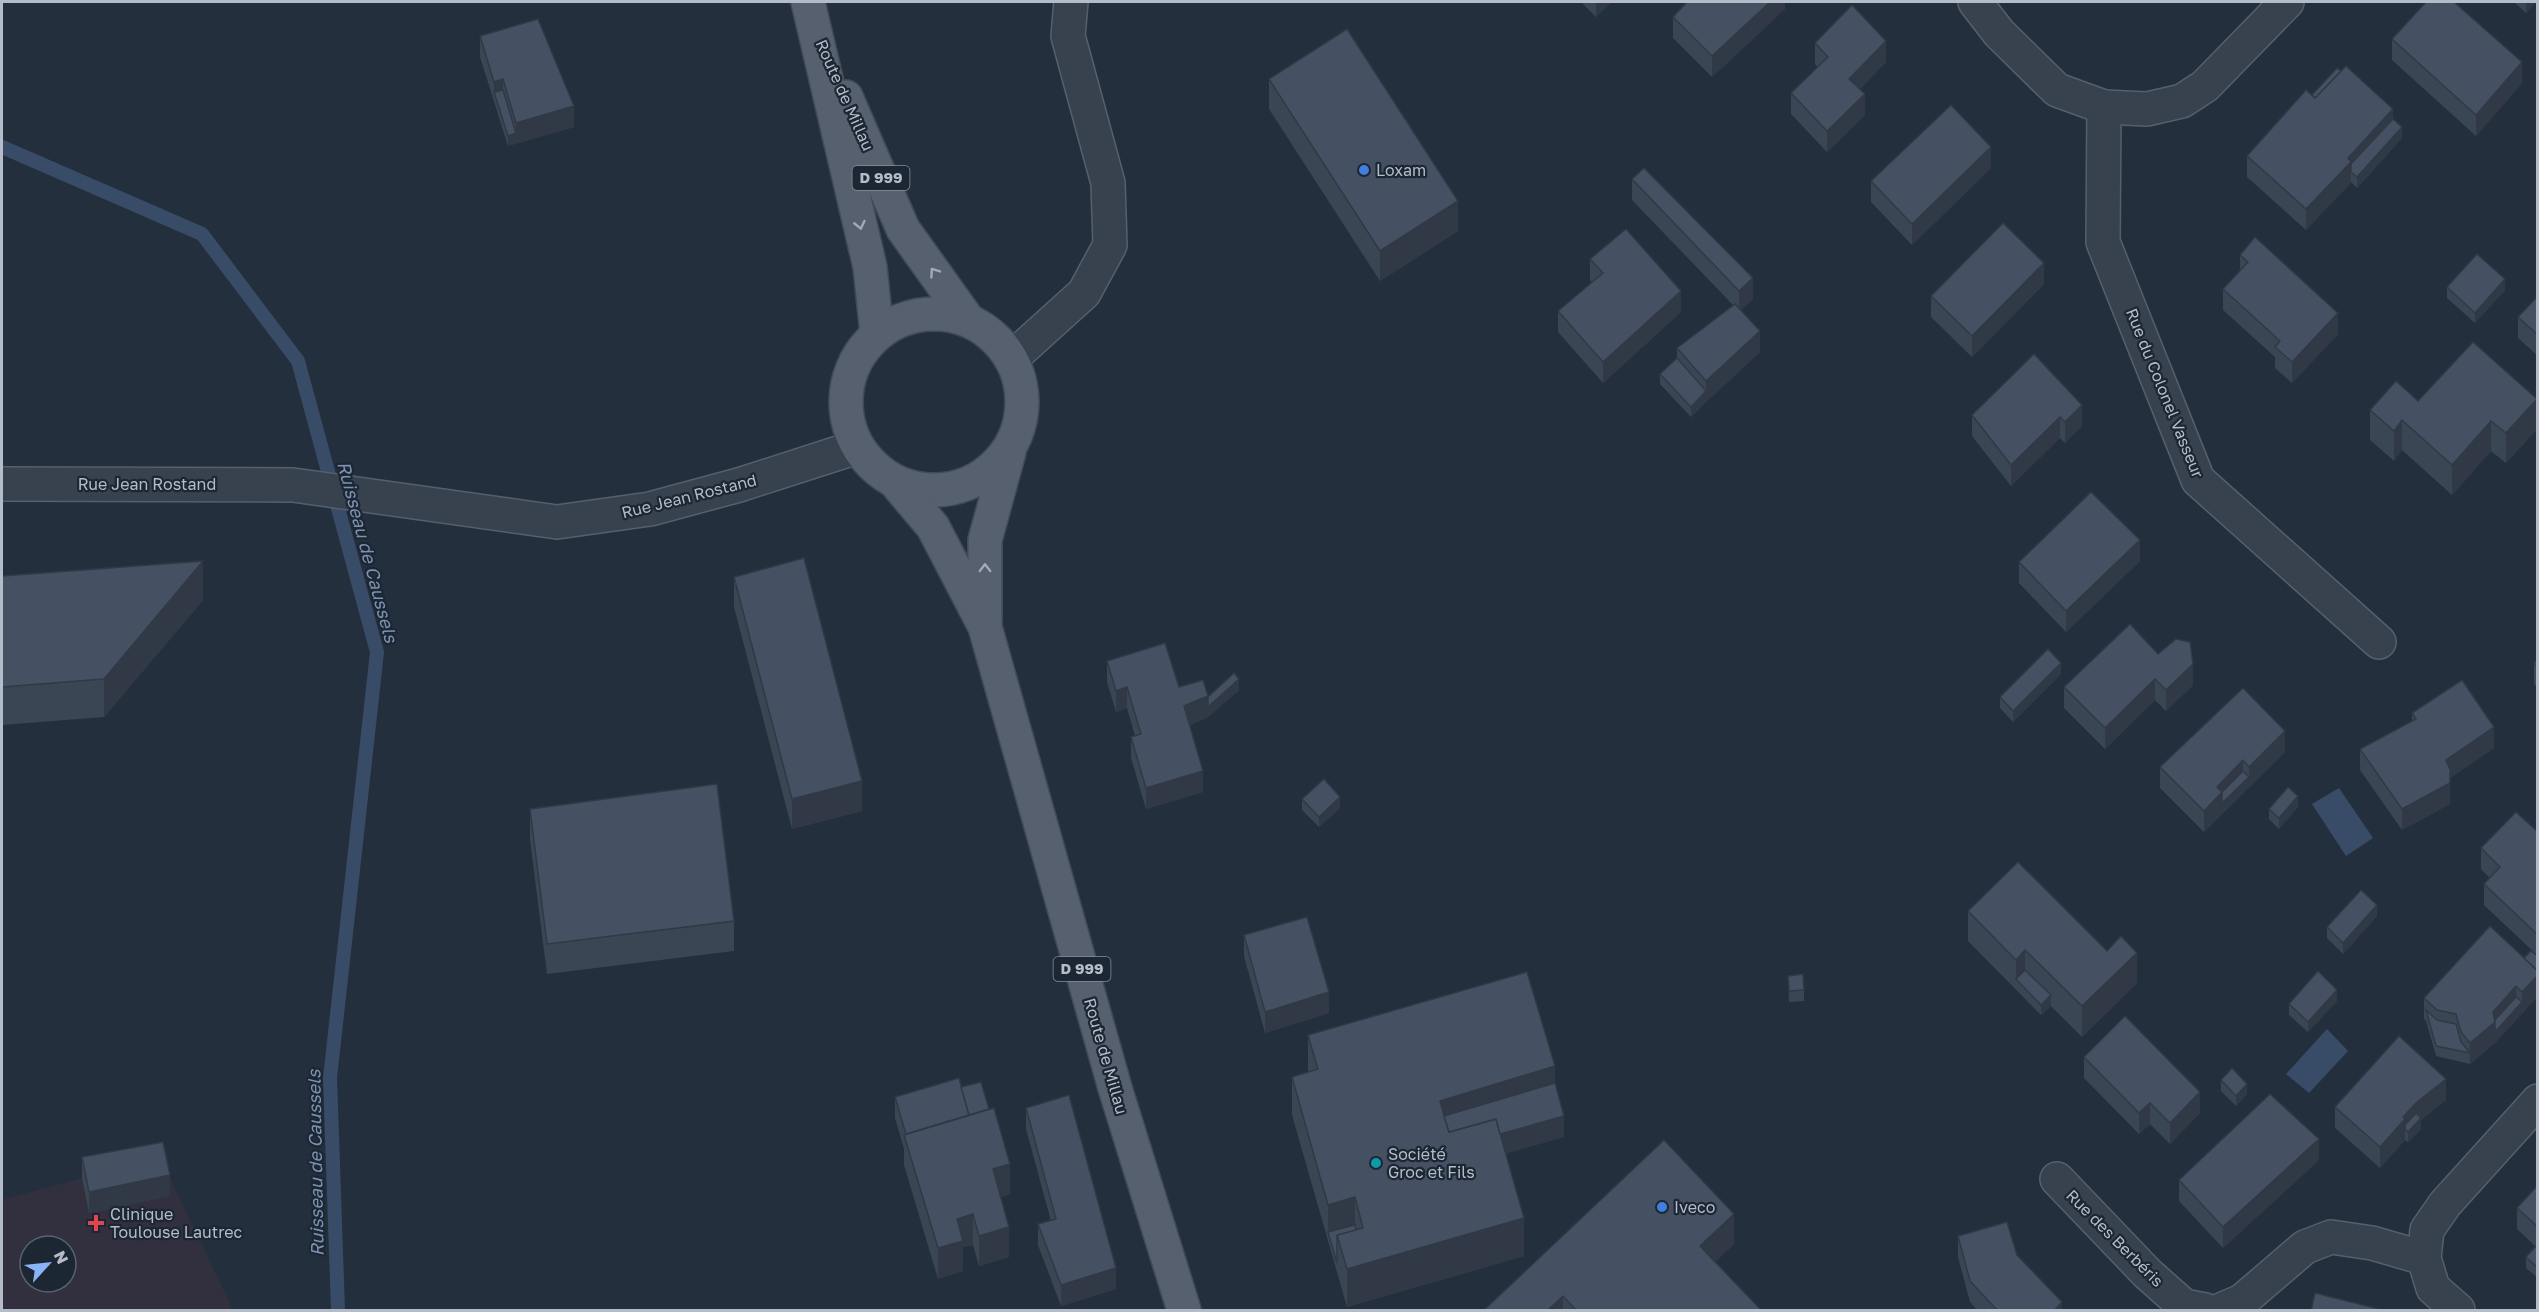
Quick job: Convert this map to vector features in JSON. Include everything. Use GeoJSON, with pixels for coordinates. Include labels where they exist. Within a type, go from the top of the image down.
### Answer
{"type":"FeatureCollection","features":[{"type":"Feature","properties":{"kind":"main road","name":"Route de Millau"},"geometry":{"type":"LineString","coordinates":[[811,13],[903,229],[968,320]]}},
{"type":"Feature","properties":{"kind":"main road","name":"Route de Millau"},"geometry":{"type":"LineString","coordinates":[[811,13],[870,267],[876,334]]}},
{"type":"Feature","properties":{"kind":"main road"},"geometry":{"type":"LineString","coordinates":[[944,314],[968,320],[993,336],[1011,358],[1022,389],[1021,421],[1010,451],[988,474],[959,488],[927,492],[896,483],[871,465],[857,447],[846,411],[847,382],[858,356],[876,334],[897,321],[920,315],[944,314]]}},
{"type":"Feature","properties":{"kind":"main road","name":"Route de Millau"},"geometry":{"type":"LineString","coordinates":[[985,627],[985,540],[1010,451]]}},
{"type":"Feature","properties":{"kind":"main road","name":"Route de Millau"},"geometry":{"type":"LineString","coordinates":[[896,483],[933,527],[985,627],[1114,1088],[1184,1311]]}},
{"type":"Feature","properties":{"kind":"street"},"geometry":{"type":"LineString","coordinates":[[1011,358],[1084,293],[1110,245],[1108,183],[1068,36],[1071,2]]}},
{"type":"Feature","properties":{"kind":"street"},"geometry":{"type":"LineString","coordinates":[[1975,2],[1999,33],[2058,90],[2104,107],[2147,109],[2182,101],[2205,86],[2287,2]]}},
{"type":"Feature","properties":{"kind":"street","name":"Rue du Colonel Vasseur"},"geometry":{"type":"LineString","coordinates":[[2104,107],[2103,242],[2198,480],[2379,642]]}},
{"type":"Feature","properties":{"kind":"street","name":"Rue Jean Rostand"},"geometry":{"type":"LineString","coordinates":[[2,484],[293,485],[557,522],[650,509],[739,485],[857,447]]}},
{"type":"Feature","properties":{"kind":"street"},"geometry":{"type":"LineString","coordinates":[[2458,1311],[2433,1288],[2424,1258],[2427,1230],[2445,1204],[2538,1101]]}},
{"type":"Feature","properties":{"kind":"street","name":"Rue des Berbéris"},"geometry":{"type":"LineString","coordinates":[[2057,1179],[2147,1273],[2184,1306],[2205,1311]]}},
{"type":"Feature","properties":{"kind":"street"},"geometry":{"type":"LineString","coordinates":[[2221,1311],[2242,1301],[2305,1247],[2331,1237],[2372,1243],[2424,1258]]}},
{"type":"Feature","properties":{"kind":"shaded area","name":"Clinique Toulouse Lautrec"},"geometry":{"type":"Polygon","coordinates":[[[163,1163],[233,1310],[2,1310],[2,1200],[82,1178],[163,1163]]]}},
{"type":"Feature","properties":{"kind":"water"},"geometry":{"type":"Polygon","coordinates":[[[2339,788],[2373,838],[2346,856],[2312,804],[2339,788]]]}},
{"type":"Feature","properties":{"kind":"water"},"geometry":{"type":"Polygon","coordinates":[[[2327,1029],[2348,1051],[2309,1093],[2286,1074],[2327,1029]]]}},
{"type":"Feature","properties":{"kind":"building"},"geometry":{"type":"Polygon","coordinates":[[[1687,2],[1770,2],[1712,56],[1673,17],[1687,2]]]}},
{"type":"Feature","properties":{"kind":"building"},"geometry":{"type":"Polygon","coordinates":[[[2426,2],[2454,2],[2522,62],[2476,115],[2392,39],[2426,2]]]}},
{"type":"Feature","properties":{"kind":"building"},"geometry":{"type":"Polygon","coordinates":[[[1852,5],[1886,41],[1849,79],[1865,94],[1827,131],[1791,93],[1828,57],[1815,43],[1852,5]]]}},
{"type":"Feature","properties":{"kind":"building"},"geometry":{"type":"Polygon","coordinates":[[[538,19],[574,106],[516,123],[503,79],[494,82],[480,36],[538,19]]]}},
{"type":"Feature","properties":{"kind":"building","name":"Loxam"},"geometry":{"type":"Polygon","coordinates":[[[1347,29],[1458,201],[1380,251],[1269,79],[1347,29]]]}},
{"type":"Feature","properties":{"kind":"building"},"geometry":{"type":"Polygon","coordinates":[[[2346,66],[2393,109],[2348,158],[2351,162],[2306,209],[2247,156],[2306,90],[2315,98],[2346,66]]]}},
{"type":"Feature","properties":{"kind":"building"},"geometry":{"type":"Polygon","coordinates":[[[2337,68],[2341,71],[2315,98],[2312,95],[2337,68]]]}},
{"type":"Feature","properties":{"kind":"building"},"geometry":{"type":"Polygon","coordinates":[[[503,90],[516,133],[508,136],[494,92],[503,90]]]}},
{"type":"Feature","properties":{"kind":"building"},"geometry":{"type":"Polygon","coordinates":[[[1951,105],[1991,147],[1912,224],[1871,181],[1951,105]]]}},
{"type":"Feature","properties":{"kind":"building"},"geometry":{"type":"Polygon","coordinates":[[[2393,119],[2402,127],[2357,177],[2351,172],[2351,164],[2393,119]]]}},
{"type":"Feature","properties":{"kind":"building"},"geometry":{"type":"Polygon","coordinates":[[[1644,168],[1753,278],[1739,291],[1632,179],[1644,168]]]}},
{"type":"Feature","properties":{"kind":"building"},"geometry":{"type":"Polygon","coordinates":[[[2003,223],[2044,263],[1972,336],[1931,296],[2003,223]]]}},
{"type":"Feature","properties":{"kind":"building"},"geometry":{"type":"Polygon","coordinates":[[[1626,229],[1681,291],[1603,362],[1558,311],[1603,273],[1590,259],[1626,229]]]}},
{"type":"Feature","properties":{"kind":"building"},"geometry":{"type":"Polygon","coordinates":[[[2255,237],[2338,313],[2292,362],[2275,347],[2280,341],[2223,289],[2248,262],[2240,255],[2255,237]]]}},
{"type":"Feature","properties":{"kind":"building"},"geometry":{"type":"Polygon","coordinates":[[[2477,254],[2505,279],[2475,313],[2447,287],[2477,254]]]}},
{"type":"Feature","properties":{"kind":"building"},"geometry":{"type":"Polygon","coordinates":[[[2538,296],[2538,335],[2518,317],[2538,296]]]}},
{"type":"Feature","properties":{"kind":"building"},"geometry":{"type":"Polygon","coordinates":[[[1735,304],[1760,331],[1706,381],[1677,348],[1735,304]]]}},
{"type":"Feature","properties":{"kind":"building"},"geometry":{"type":"Polygon","coordinates":[[[2473,342],[2537,399],[2506,433],[2491,421],[2452,465],[2402,420],[2394,431],[2370,410],[2396,381],[2418,401],[2473,342]]]}},
{"type":"Feature","properties":{"kind":"building"},"geometry":{"type":"Polygon","coordinates":[[[2034,354],[2082,405],[2065,422],[2060,417],[2011,465],[1972,415],[2034,354]]]}},
{"type":"Feature","properties":{"kind":"building"},"geometry":{"type":"Polygon","coordinates":[[[1677,358],[1706,391],[1691,407],[1660,374],[1677,358]]]}},
{"type":"Feature","properties":{"kind":"building"},"geometry":{"type":"Polygon","coordinates":[[[2091,492],[2140,540],[2066,611],[2019,562],[2091,492]]]}},
{"type":"Feature","properties":{"kind":"building"},"geometry":{"type":"Polygon","coordinates":[[[804,558],[862,781],[792,799],[734,577],[804,558]]]}},
{"type":"Feature","properties":{"kind":"building"},"geometry":{"type":"Polygon","coordinates":[[[203,561],[104,679],[2,687],[2,576],[203,561]]]}},
{"type":"Feature","properties":{"kind":"building"},"geometry":{"type":"Polygon","coordinates":[[[2130,624],[2158,654],[2176,639],[2190,642],[2193,664],[2166,690],[2155,679],[2105,728],[2064,687],[2130,624]]]}},
{"type":"Feature","properties":{"kind":"building"},"geometry":{"type":"Polygon","coordinates":[[[1165,643],[1179,687],[1203,680],[1208,696],[1184,706],[1203,771],[1146,788],[1131,737],[1141,734],[1127,687],[1116,691],[1107,661],[1165,643]]]}},
{"type":"Feature","properties":{"kind":"building"},"geometry":{"type":"Polygon","coordinates":[[[2048,649],[2061,663],[2013,711],[2000,697],[2048,649]]]}},
{"type":"Feature","properties":{"kind":"building"},"geometry":{"type":"Polygon","coordinates":[[[1234,673],[1239,679],[1208,707],[1208,697],[1234,673]]]}},
{"type":"Feature","properties":{"kind":"building"},"geometry":{"type":"Polygon","coordinates":[[[2462,680],[2494,727],[2446,760],[2450,769],[2450,783],[2402,809],[2360,749],[2416,719],[2412,713],[2462,680]]]}},
{"type":"Feature","properties":{"kind":"building"},"geometry":{"type":"Polygon","coordinates":[[[2243,688],[2285,731],[2249,767],[2243,760],[2217,787],[2222,792],[2204,811],[2160,767],[2243,688]]]}},
{"type":"Feature","properties":{"kind":"building"},"geometry":{"type":"Polygon","coordinates":[[[2243,771],[2249,777],[2222,803],[2222,792],[2243,771]]]}},
{"type":"Feature","properties":{"kind":"building"},"geometry":{"type":"Polygon","coordinates":[[[1324,779],[1340,797],[1319,817],[1302,799],[1324,779]]]}},
{"type":"Feature","properties":{"kind":"building"},"geometry":{"type":"Polygon","coordinates":[[[717,784],[734,921],[547,944],[530,809],[717,784]]]}},
{"type":"Feature","properties":{"kind":"building"},"geometry":{"type":"Polygon","coordinates":[[[2288,787],[2298,796],[2279,818],[2269,809],[2288,787]]]}},
{"type":"Feature","properties":{"kind":"building"},"geometry":{"type":"Polygon","coordinates":[[[2516,812],[2538,832],[2538,935],[2484,884],[2500,867],[2481,848],[2516,812]]]}},
{"type":"Feature","properties":{"kind":"building"},"geometry":{"type":"Polygon","coordinates":[[[2018,862],[2107,951],[2121,936],[2137,953],[2082,1006],[2025,950],[2016,960],[1968,911],[2018,862]]]}},
{"type":"Feature","properties":{"kind":"building"},"geometry":{"type":"Polygon","coordinates":[[[2361,890],[2377,905],[2343,943],[2327,927],[2361,890]]]}},
{"type":"Feature","properties":{"kind":"building"},"geometry":{"type":"Polygon","coordinates":[[[1307,917],[1329,992],[1265,1012],[1244,935],[1307,917]]]}},
{"type":"Feature","properties":{"kind":"building"},"geometry":{"type":"Polygon","coordinates":[[[2490,926],[2538,971],[2538,975],[2522,992],[2516,986],[2493,1012],[2495,1022],[2470,1043],[2461,1032],[2456,1014],[2437,1010],[2424,998],[2490,926]]]}},
{"type":"Feature","properties":{"kind":"building"},"geometry":{"type":"Polygon","coordinates":[[[2531,951],[2538,956],[2538,971],[2524,958],[2531,951]]]}},
{"type":"Feature","properties":{"kind":"building"},"geometry":{"type":"Polygon","coordinates":[[[2025,970],[2051,995],[2041,1005],[2016,979],[2025,970]]]}},
{"type":"Feature","properties":{"kind":"building"},"geometry":{"type":"Polygon","coordinates":[[[2318,971],[2337,990],[2308,1022],[2289,1004],[2318,971]]]}},
{"type":"Feature","properties":{"kind":"building","name":"Société Groc et Fils"},"geometry":{"type":"Polygon","coordinates":[[[1527,972],[1555,1066],[1440,1101],[1449,1132],[1496,1119],[1524,1218],[1347,1269],[1337,1235],[1363,1228],[1355,1197],[1328,1205],[1292,1077],[1318,1069],[1308,1035],[1527,972]]]}},
{"type":"Feature","properties":{"kind":"building"},"geometry":{"type":"Polygon","coordinates":[[[1803,974],[1804,990],[1789,991],[1788,976],[1803,974]]]}},
{"type":"Feature","properties":{"kind":"building"},"geometry":{"type":"Polygon","coordinates":[[[2516,997],[2522,1002],[2495,1032],[2495,1020],[2516,997]]]}},
{"type":"Feature","properties":{"kind":"building"},"geometry":{"type":"Polygon","coordinates":[[[2426,1010],[2437,1020],[2456,1024],[2461,1042],[2470,1053],[2436,1046],[2426,1010]]]}},
{"type":"Feature","properties":{"kind":"building"},"geometry":{"type":"Polygon","coordinates":[[[2125,1016],[2200,1092],[2170,1123],[2150,1103],[2139,1113],[2084,1057],[2125,1016]]]}},
{"type":"Feature","properties":{"kind":"building"},"geometry":{"type":"Polygon","coordinates":[[[2399,1036],[2446,1079],[2416,1103],[2380,1147],[2335,1107],[2399,1036]]]}},
{"type":"Feature","properties":{"kind":"building"},"geometry":{"type":"Polygon","coordinates":[[[2232,1068],[2247,1084],[2236,1096],[2221,1080],[2232,1068]]]}},
{"type":"Feature","properties":{"kind":"building"},"geometry":{"type":"Polygon","coordinates":[[[959,1078],[969,1115],[906,1134],[895,1097],[959,1078]]]}},
{"type":"Feature","properties":{"kind":"building"},"geometry":{"type":"Polygon","coordinates":[[[981,1082],[989,1109],[969,1115],[961,1087],[981,1082]]]}},
{"type":"Feature","properties":{"kind":"building"},"geometry":{"type":"Polygon","coordinates":[[[1555,1083],[1564,1116],[1500,1134],[1496,1119],[1449,1132],[1444,1116],[1555,1083]]]}},
{"type":"Feature","properties":{"kind":"building"},"geometry":{"type":"Polygon","coordinates":[[[2270,1094],[2319,1139],[2223,1227],[2179,1180],[2270,1094]]]}},
{"type":"Feature","properties":{"kind":"building"},"geometry":{"type":"Polygon","coordinates":[[[1069,1095],[1116,1268],[1061,1285],[1038,1224],[1056,1219],[1026,1108],[1069,1095]]]}},
{"type":"Feature","properties":{"kind":"building"},"geometry":{"type":"Polygon","coordinates":[[[994,1108],[1010,1164],[993,1169],[1009,1227],[979,1236],[973,1214],[957,1219],[963,1241],[938,1248],[904,1135],[994,1108]]]}},
{"type":"Feature","properties":{"kind":"building"},"geometry":{"type":"Polygon","coordinates":[[[2416,1113],[2421,1118],[2408,1132],[2405,1125],[2416,1113]]]}},
{"type":"Feature","properties":{"kind":"building","name":"Iveco"},"geometry":{"type":"Polygon","coordinates":[[[1664,1140],[1734,1214],[1700,1246],[1762,1311],[1577,1311],[1563,1296],[1547,1311],[1483,1311],[1664,1140]]]}},
{"type":"Feature","properties":{"kind":"building"},"geometry":{"type":"Polygon","coordinates":[[[163,1142],[170,1175],[89,1192],[82,1157],[163,1142]]]}},
{"type":"Feature","properties":{"kind":"building"},"geometry":{"type":"Polygon","coordinates":[[[2538,1185],[2538,1227],[2517,1208],[2538,1185]]]}},
{"type":"Feature","properties":{"kind":"building"},"geometry":{"type":"Polygon","coordinates":[[[2007,1222],[2017,1255],[2062,1302],[2054,1311],[1998,1311],[1970,1281],[1958,1236],[2007,1222]]]}},
{"type":"Feature","properties":{"kind":"building"},"geometry":{"type":"Polygon","coordinates":[[[1355,1225],[1356,1230],[1337,1235],[1337,1263],[1328,1232],[1355,1225]]]}},
{"type":"Feature","properties":{"kind":"building"},"geometry":{"type":"Polygon","coordinates":[[[2538,1244],[2538,1268],[2526,1257],[2538,1244]]]}},
{"type":"Feature","properties":{"kind":"building"},"geometry":{"type":"Polygon","coordinates":[[[2315,1293],[2383,1310],[2383,1311],[2311,1311],[2315,1293]]]}},
{"type":"Feature","properties":{"kind":"waterway","name":"Ruisseau de Caussels"},"geometry":{"type":"LineString","coordinates":[[2,147],[202,234],[298,361],[377,652],[330,1078],[338,1310]]}},
{"type":"Feature","properties":{"kind":"place","name":"Loxam"},"geometry":{"type":"Point","coordinates":[1364,170]}},
{"type":"Feature","properties":{"kind":"place","name":"Société Groc et Fils"},"geometry":{"type":"Point","coordinates":[1376,1163]}},
{"type":"Feature","properties":{"kind":"place","name":"Iveco"},"geometry":{"type":"Point","coordinates":[1662,1207]}},
{"type":"Feature","properties":{"kind":"place","name":"Clinique Toulouse Lautrec"},"geometry":{"type":"Point","coordinates":[96,1223]}}]}
